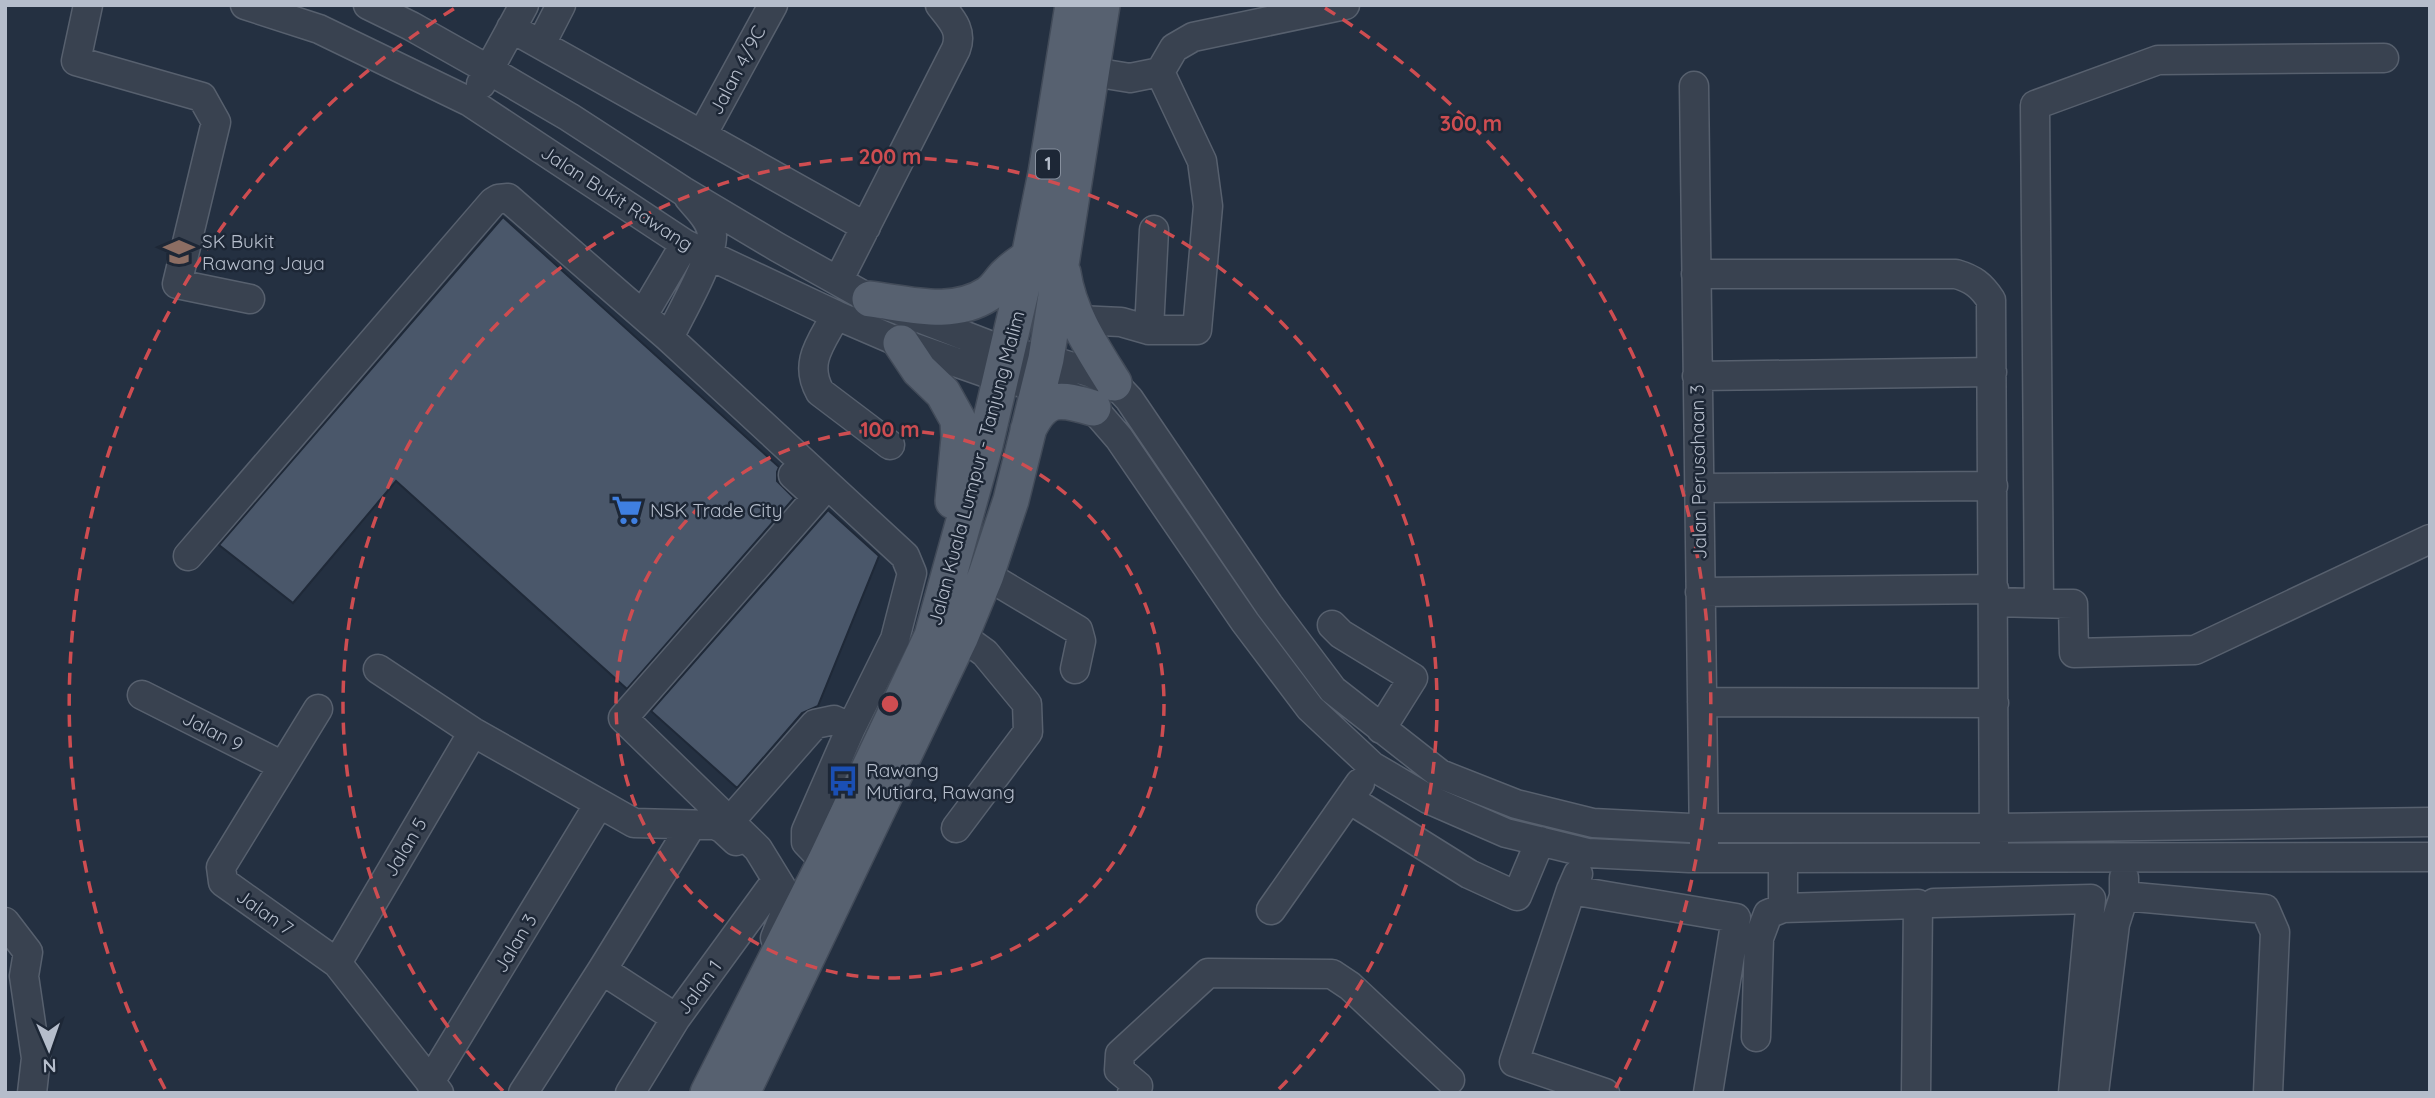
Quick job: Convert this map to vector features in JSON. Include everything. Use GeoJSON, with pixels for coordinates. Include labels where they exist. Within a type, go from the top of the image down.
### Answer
{"type":"FeatureCollection","features":[{"type":"Feature","properties":{"kind":"main road","name":"Jalan Kuala Lumpur - Tanjung Malim"},"geometry":{"type":"LineString","coordinates":[[708,1093],[825,862],[946,637],[986,575],[1011,500],[1042,373],[1046,173],[1073,5]]}},
{"type":"Feature","properties":{"kind":"main road","name":"Jalan Kuala Lumpur - Tanjung Malim"},"geometry":{"type":"LineString","coordinates":[[742,1093],[946,637],[956,555],[1004,365],[1045,257],[1093,72],[1102,5]]}},
{"type":"Feature","properties":{"kind":"main road"},"geometry":{"type":"LineString","coordinates":[[870,299],[928,307],[963,307],[987,295],[1005,275],[1045,257],[1090,345],[1103,395],[1045,405],[1036,414],[1026,435]]}},
{"type":"Feature","properties":{"kind":"main road"},"geometry":{"type":"LineString","coordinates":[[901,343],[919,370],[943,393],[958,420],[946,637]]}},
{"type":"Feature","properties":{"kind":"street"},"geometry":{"type":"LineString","coordinates":[[88,5],[76,61],[202,97],[215,122],[177,284],[250,299]]}},
{"type":"Feature","properties":{"kind":"street","name":"Jalan Bukit Rawang"},"geometry":{"type":"LineString","coordinates":[[245,5],[319,29],[470,102],[696,249],[836,315],[901,343],[1042,373],[1064,392],[1103,395]]}},
{"type":"Feature","properties":{"kind":"street","name":"Jalan Bukit Rawang"},"geometry":{"type":"LineString","coordinates":[[368,5],[489,70],[569,117],[683,191],[838,281],[1004,365]]}},
{"type":"Feature","properties":{"kind":"street"},"geometry":{"type":"LineString","coordinates":[[541,44],[561,5]]}},
{"type":"Feature","properties":{"kind":"street","name":"Jalan 4/9C"},"geometry":{"type":"LineString","coordinates":[[702,135],[773,5]]}},
{"type":"Feature","properties":{"kind":"street"},"geometry":{"type":"LineString","coordinates":[[838,281],[956,49],[959,36],[957,29],[940,5]]}},
{"type":"Feature","properties":{"kind":"street"},"geometry":{"type":"LineString","coordinates":[[1093,72],[1130,78],[1160,72],[1174,48],[1193,37],[1345,5]]}},
{"type":"Feature","properties":{"kind":"street"},"geometry":{"type":"LineString","coordinates":[[470,102],[517,17],[541,44],[866,228]]}},
{"type":"Feature","properties":{"kind":"street"},"geometry":{"type":"LineString","coordinates":[[2039,603],[2035,105],[2158,60],[2384,58]]}},
{"type":"Feature","properties":{"kind":"street"},"geometry":{"type":"LineString","coordinates":[[1078,320],[1121,322],[1149,330],[1197,330],[1208,206],[1202,161],[1160,72]]}},
{"type":"Feature","properties":{"kind":"street","name":"Jalan Perusahaan 3"},"geometry":{"type":"LineString","coordinates":[[1694,86],[1704,858]]}},
{"type":"Feature","properties":{"kind":"street"},"geometry":{"type":"LineString","coordinates":[[683,191],[705,217],[712,234],[696,249],[657,328],[664,356],[817,497],[623,718],[758,849],[785,893],[786,911],[774,941],[752,981],[742,1025]]}},
{"type":"Feature","properties":{"kind":"street"},"geometry":{"type":"LineString","coordinates":[[188,556],[498,199],[508,198],[657,328],[905,556],[912,573],[895,639],[851,728],[805,836],[809,846],[825,862]]}},
{"type":"Feature","properties":{"kind":"street"},"geometry":{"type":"LineString","coordinates":[[1149,330],[1154,230]]}},
{"type":"Feature","properties":{"kind":"street"},"geometry":{"type":"LineString","coordinates":[[1696,274],[1956,275],[1971,279],[1982,287],[1991,300],[1994,859]]}},
{"type":"Feature","properties":{"kind":"street"},"geometry":{"type":"LineString","coordinates":[[836,315],[813,359],[815,383],[820,392],[890,445]]}},
{"type":"Feature","properties":{"kind":"street"},"geometry":{"type":"LineString","coordinates":[[1697,376],[1992,372]]}},
{"type":"Feature","properties":{"kind":"street"},"geometry":{"type":"LineString","coordinates":[[2430,822],[1995,828],[1703,828],[1592,823],[1516,804],[1440,774],[1333,690],[1129,399],[1103,395],[1119,438],[1245,622],[1310,708],[1372,766],[1428,799],[1506,833],[1588,853],[1704,858],[2430,858]]}},
{"type":"Feature","properties":{"kind":"street"},"geometry":{"type":"LineString","coordinates":[[1699,488],[1993,486]]}},
{"type":"Feature","properties":{"kind":"street"},"geometry":{"type":"LineString","coordinates":[[1700,592],[1994,595],[2039,603],[2073,604],[2074,653],[2195,650],[2430,539]]}},
{"type":"Feature","properties":{"kind":"street"},"geometry":{"type":"LineString","coordinates":[[986,575],[1078,630],[1081,640],[1075,669]]}},
{"type":"Feature","properties":{"kind":"street"},"geometry":{"type":"LineString","coordinates":[[1332,625],[1341,634],[1413,678],[1381,729]]}},
{"type":"Feature","properties":{"kind":"street"},"geometry":{"type":"LineString","coordinates":[[946,637],[974,645],[985,653],[1027,704],[1028,732],[957,828]]}},
{"type":"Feature","properties":{"kind":"street"},"geometry":{"type":"LineString","coordinates":[[1270,655],[1294,637]]}},
{"type":"Feature","properties":{"kind":"street"},"geometry":{"type":"LineString","coordinates":[[378,669],[473,732],[634,823],[715,825],[723,829],[765,869],[786,911]]}},
{"type":"Feature","properties":{"kind":"street","name":"Jalan 9"},"geometry":{"type":"LineString","coordinates":[[142,695],[283,766]]}},
{"type":"Feature","properties":{"kind":"street"},"geometry":{"type":"LineString","coordinates":[[1702,702],[1994,703]]}},
{"type":"Feature","properties":{"kind":"street","name":"Jalan 7"},"geometry":{"type":"LineString","coordinates":[[318,709],[221,867],[223,882],[337,963],[435,1087]]}},
{"type":"Feature","properties":{"kind":"street"},"geometry":{"type":"LineString","coordinates":[[730,821],[815,724],[834,720],[851,728]]}},
{"type":"Feature","properties":{"kind":"street","name":"Jalan 5"},"geometry":{"type":"LineString","coordinates":[[337,963],[473,732]]}},
{"type":"Feature","properties":{"kind":"street"},"geometry":{"type":"LineString","coordinates":[[1271,910],[1372,766]]}},
{"type":"Feature","properties":{"kind":"street"},"geometry":{"type":"LineString","coordinates":[[1349,799],[1469,874],[1517,896],[1540,841]]}},
{"type":"Feature","properties":{"kind":"street","name":"Jalan 3"},"geometry":{"type":"LineString","coordinates":[[435,1087],[599,804]]}},
{"type":"Feature","properties":{"kind":"street"},"geometry":{"type":"LineString","coordinates":[[523,1093],[691,825]]}},
{"type":"Feature","properties":{"kind":"street"},"geometry":{"type":"LineString","coordinates":[[1588,853],[1570,890],[1514,1062],[1605,1093]]}},
{"type":"Feature","properties":{"kind":"street"},"geometry":{"type":"LineString","coordinates":[[2094,1093],[2115,925],[2124,896],[2124,858]]}},
{"type":"Feature","properties":{"kind":"street"},"geometry":{"type":"LineString","coordinates":[[1783,859],[1783,908]]}},
{"type":"Feature","properties":{"kind":"street","name":"Jalan 1"},"geometry":{"type":"LineString","coordinates":[[630,1093],[676,1018],[772,885]]}},
{"type":"Feature","properties":{"kind":"street"},"geometry":{"type":"LineString","coordinates":[[1570,890],[1737,918],[1708,1093]]}},
{"type":"Feature","properties":{"kind":"street"},"geometry":{"type":"LineString","coordinates":[[2124,896],[2265,909],[2275,932],[2268,1093]]}},
{"type":"Feature","properties":{"kind":"street"},"geometry":{"type":"LineString","coordinates":[[1756,1037],[1759,938],[1768,914],[1783,908],[2091,899],[2073,1093]]}},
{"type":"Feature","properties":{"kind":"street"},"geometry":{"type":"LineString","coordinates":[[1916,1093],[1926,903]]}},
{"type":"Feature","properties":{"kind":"street"},"geometry":{"type":"LineString","coordinates":[[1926,903],[1932,1093]]}},
{"type":"Feature","properties":{"kind":"street"},"geometry":{"type":"LineString","coordinates":[[5,922],[28,952],[24,976],[36,1058],[32,1093]]}},
{"type":"Feature","properties":{"kind":"street"},"geometry":{"type":"LineString","coordinates":[[602,970],[676,1018]]}},
{"type":"Feature","properties":{"kind":"street"},"geometry":{"type":"LineString","coordinates":[[1132,1093],[1138,1086],[1119,1070],[1120,1054],[1208,973],[1332,974],[1350,986],[1450,1080]]}},
{"type":"Feature","properties":{"kind":"building","name":"NSK Trade City"},"geometry":{"type":"Polygon","coordinates":[[[503,217],[779,467],[777,481],[794,498],[627,689],[396,481],[293,603],[219,545],[503,217]]]}},
{"type":"Feature","properties":{"kind":"building"},"geometry":{"type":"Polygon","coordinates":[[[828,510],[879,556],[818,706],[802,713],[737,788],[651,711],[828,510]]]}},
{"type":"Feature","properties":{"kind":"place","name":"SK Bukit Rawang Jaya"},"geometry":{"type":"Point","coordinates":[179,252]}},
{"type":"Feature","properties":{"kind":"place","name":"NSK Trade City"},"geometry":{"type":"Point","coordinates":[627,510]}},
{"type":"Feature","properties":{"kind":"place","name":"Rawang Mutiara, Rawang"},"geometry":{"type":"Point","coordinates":[843,781]}}]}
